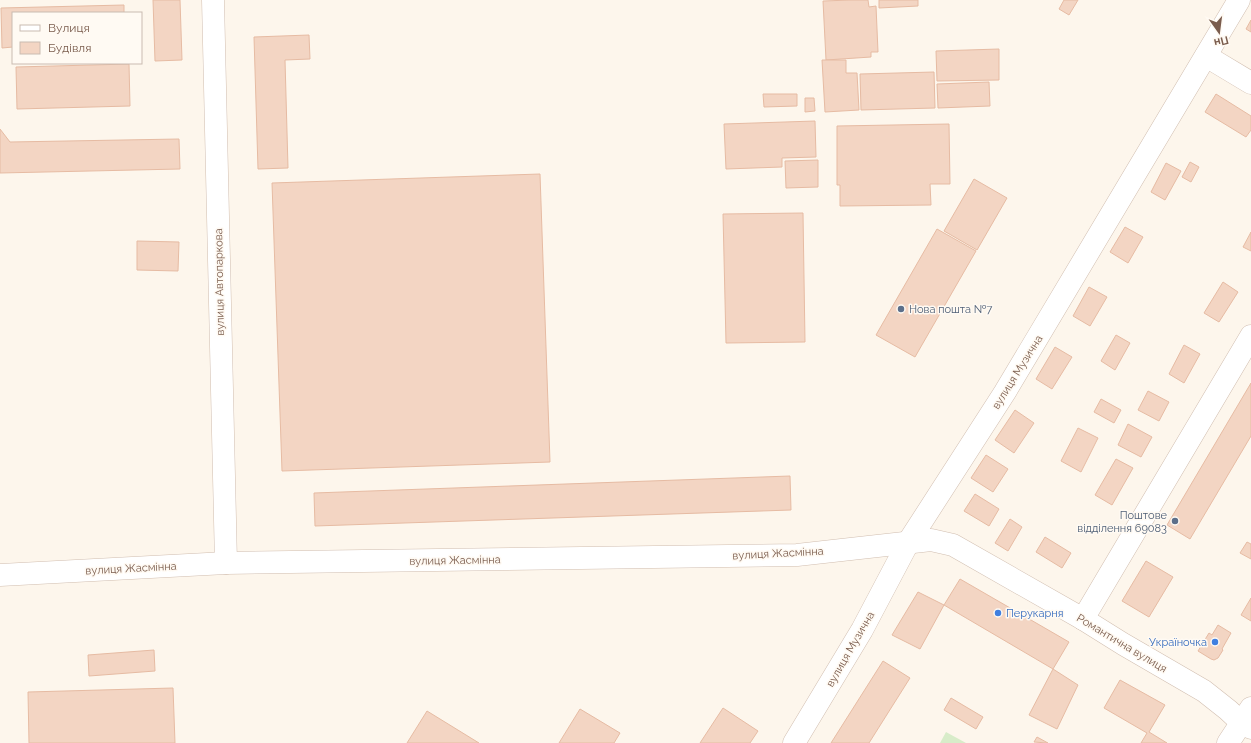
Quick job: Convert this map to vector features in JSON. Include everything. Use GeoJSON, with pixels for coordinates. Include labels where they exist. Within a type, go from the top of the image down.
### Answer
{"type":"FeatureCollection","features":[{"type":"Feature","properties":{"kind":"street","name":"вулиця Автопаркова"},"geometry":{"type":"LineString","coordinates":[[213,0],[226,563]]}},
{"type":"Feature","properties":{"kind":"street","name":"вулиця Музична"},"geometry":{"type":"LineString","coordinates":[[794,743],[862,630],[909,542],[1005,392],[1239,0]]}},
{"type":"Feature","properties":{"kind":"street"},"geometry":{"type":"LineString","coordinates":[[1206,56],[1251,83]]}},
{"type":"Feature","properties":{"kind":"street"},"geometry":{"type":"LineString","coordinates":[[1083,619],[1251,336]]}},
{"type":"Feature","properties":{"kind":"street","name":"Романтична вулиця"},"geometry":{"type":"LineString","coordinates":[[909,542],[931,540],[953,545],[1083,619],[1204,691],[1228,710],[1248,720]]}},
{"type":"Feature","properties":{"kind":"street","name":"вулиця Жасмінна"},"geometry":{"type":"LineString","coordinates":[[0,575],[226,563],[797,555],[909,542]]}},
{"type":"Feature","properties":{"kind":"street"},"geometry":{"type":"LineString","coordinates":[[1228,743],[1248,720]]}},
{"type":"Feature","properties":{"kind":"green space"},"geometry":{"type":"Polygon","coordinates":[[[946,732],[966,743],[940,743],[946,732]]]}},
{"type":"Feature","properties":{"kind":"building"},"geometry":{"type":"Polygon","coordinates":[[[153,0],[180,0],[182,60],[155,61],[153,0]]]}},
{"type":"Feature","properties":{"kind":"building"},"geometry":{"type":"Polygon","coordinates":[[[868,0],[869,7],[876,6],[878,52],[871,52],[871,57],[826,60],[823,1],[868,0]]]}},
{"type":"Feature","properties":{"kind":"building"},"geometry":{"type":"Polygon","coordinates":[[[879,0],[918,0],[918,6],[879,8],[879,0]]]}},
{"type":"Feature","properties":{"kind":"building"},"geometry":{"type":"Polygon","coordinates":[[[1064,0],[1078,0],[1069,15],[1059,9],[1064,0]]]}},
{"type":"Feature","properties":{"kind":"building"},"geometry":{"type":"Polygon","coordinates":[[[124,5],[124,12],[12,12],[12,47],[2,48],[1,8],[124,5]]]}},
{"type":"Feature","properties":{"kind":"building"},"geometry":{"type":"Polygon","coordinates":[[[1251,20],[1251,32],[1246,29],[1251,20]]]}},
{"type":"Feature","properties":{"kind":"building"},"geometry":{"type":"Polygon","coordinates":[[[309,35],[310,59],[285,60],[288,168],[258,169],[254,37],[309,35]]]}},
{"type":"Feature","properties":{"kind":"building"},"geometry":{"type":"Polygon","coordinates":[[[999,49],[999,80],[937,81],[936,51],[999,49]]]}},
{"type":"Feature","properties":{"kind":"building"},"geometry":{"type":"Polygon","coordinates":[[[822,60],[846,60],[846,73],[857,73],[859,110],[825,112],[822,60]]]}},
{"type":"Feature","properties":{"kind":"building"},"geometry":{"type":"Polygon","coordinates":[[[129,64],[130,106],[17,109],[16,67],[129,64]]]}},
{"type":"Feature","properties":{"kind":"building"},"geometry":{"type":"Polygon","coordinates":[[[934,72],[935,108],[861,110],[860,74],[934,72]]]}},
{"type":"Feature","properties":{"kind":"building"},"geometry":{"type":"Polygon","coordinates":[[[989,82],[990,106],[938,108],[937,84],[989,82]]]}},
{"type":"Feature","properties":{"kind":"building"},"geometry":{"type":"Polygon","coordinates":[[[763,94],[797,94],[797,106],[764,107],[763,94]]]}},
{"type":"Feature","properties":{"kind":"building"},"geometry":{"type":"Polygon","coordinates":[[[1216,94],[1251,116],[1251,130],[1246,137],[1205,112],[1216,94]]]}},
{"type":"Feature","properties":{"kind":"building"},"geometry":{"type":"Polygon","coordinates":[[[805,98],[814,98],[815,111],[805,112],[805,98]]]}},
{"type":"Feature","properties":{"kind":"building"},"geometry":{"type":"Polygon","coordinates":[[[815,121],[816,157],[782,158],[782,167],[726,169],[724,124],[815,121]]]}},
{"type":"Feature","properties":{"kind":"building"},"geometry":{"type":"Polygon","coordinates":[[[949,124],[950,184],[930,184],[931,205],[840,206],[840,185],[837,185],[837,126],[949,124]]]}},
{"type":"Feature","properties":{"kind":"building"},"geometry":{"type":"Polygon","coordinates":[[[0,129],[10,142],[179,139],[180,169],[0,173],[0,129]]]}},
{"type":"Feature","properties":{"kind":"building"},"geometry":{"type":"Polygon","coordinates":[[[818,160],[818,187],[786,188],[785,161],[818,160]]]}},
{"type":"Feature","properties":{"kind":"building"},"geometry":{"type":"Polygon","coordinates":[[[1190,162],[1199,167],[1191,182],[1182,177],[1190,162]]]}},
{"type":"Feature","properties":{"kind":"building"},"geometry":{"type":"Polygon","coordinates":[[[1166,163],[1181,171],[1165,200],[1151,192],[1166,163]]]}},
{"type":"Feature","properties":{"kind":"building"},"geometry":{"type":"Polygon","coordinates":[[[540,174],[550,462],[282,471],[272,183],[540,174]]]}},
{"type":"Feature","properties":{"kind":"building"},"geometry":{"type":"Polygon","coordinates":[[[974,179],[1007,198],[977,250],[944,231],[974,179]]]}},
{"type":"Feature","properties":{"kind":"building"},"geometry":{"type":"Polygon","coordinates":[[[803,213],[805,342],[726,343],[723,214],[803,213]]]}},
{"type":"Feature","properties":{"kind":"building"},"geometry":{"type":"Polygon","coordinates":[[[1125,227],[1143,237],[1128,263],[1110,252],[1125,227]]]}},
{"type":"Feature","properties":{"kind":"building"},"geometry":{"type":"Polygon","coordinates":[[[937,229],[976,251],[915,357],[876,335],[937,229]]]}},
{"type":"Feature","properties":{"kind":"building"},"geometry":{"type":"Polygon","coordinates":[[[1251,232],[1251,251],[1243,247],[1251,232]]]}},
{"type":"Feature","properties":{"kind":"building"},"geometry":{"type":"Polygon","coordinates":[[[137,241],[179,242],[178,271],[137,270],[137,241]]]}},
{"type":"Feature","properties":{"kind":"building"},"geometry":{"type":"Polygon","coordinates":[[[1223,282],[1238,292],[1219,322],[1204,313],[1223,282]]]}},
{"type":"Feature","properties":{"kind":"building"},"geometry":{"type":"Polygon","coordinates":[[[1089,287],[1107,297],[1090,326],[1073,316],[1089,287]]]}},
{"type":"Feature","properties":{"kind":"building"},"geometry":{"type":"Polygon","coordinates":[[[1116,335],[1130,343],[1115,370],[1101,361],[1116,335]]]}},
{"type":"Feature","properties":{"kind":"building"},"geometry":{"type":"Polygon","coordinates":[[[1184,345],[1200,354],[1184,383],[1169,374],[1184,345]]]}},
{"type":"Feature","properties":{"kind":"building"},"geometry":{"type":"Polygon","coordinates":[[[1055,347],[1072,357],[1052,389],[1036,379],[1055,347]]]}},
{"type":"Feature","properties":{"kind":"building"},"geometry":{"type":"Polygon","coordinates":[[[1251,383],[1251,436],[1190,539],[1167,525],[1251,383]]]}},
{"type":"Feature","properties":{"kind":"building"},"geometry":{"type":"Polygon","coordinates":[[[1148,391],[1169,402],[1159,421],[1138,410],[1148,391]]]}},
{"type":"Feature","properties":{"kind":"building"},"geometry":{"type":"Polygon","coordinates":[[[1101,399],[1121,410],[1114,423],[1094,412],[1101,399]]]}},
{"type":"Feature","properties":{"kind":"building"},"geometry":{"type":"Polygon","coordinates":[[[1015,410],[1034,423],[1014,453],[995,440],[1015,410]]]}},
{"type":"Feature","properties":{"kind":"building"},"geometry":{"type":"Polygon","coordinates":[[[1128,424],[1152,437],[1141,457],[1118,445],[1128,424]]]}},
{"type":"Feature","properties":{"kind":"building"},"geometry":{"type":"Polygon","coordinates":[[[1078,428],[1098,438],[1081,472],[1061,461],[1078,428]]]}},
{"type":"Feature","properties":{"kind":"building"},"geometry":{"type":"Polygon","coordinates":[[[986,455],[1008,469],[993,492],[971,478],[986,455]]]}},
{"type":"Feature","properties":{"kind":"building"},"geometry":{"type":"Polygon","coordinates":[[[1116,459],[1133,468],[1112,505],[1095,495],[1116,459]]]}},
{"type":"Feature","properties":{"kind":"building"},"geometry":{"type":"Polygon","coordinates":[[[790,476],[791,510],[315,526],[314,493],[790,476]]]}},
{"type":"Feature","properties":{"kind":"building"},"geometry":{"type":"Polygon","coordinates":[[[975,494],[999,509],[989,526],[964,511],[975,494]]]}},
{"type":"Feature","properties":{"kind":"building"},"geometry":{"type":"Polygon","coordinates":[[[1010,519],[1022,527],[1008,551],[995,543],[1010,519]]]}},
{"type":"Feature","properties":{"kind":"building"},"geometry":{"type":"Polygon","coordinates":[[[1045,537],[1071,553],[1062,568],[1036,552],[1045,537]]]}},
{"type":"Feature","properties":{"kind":"building"},"geometry":{"type":"Polygon","coordinates":[[[1247,542],[1251,544],[1251,559],[1240,553],[1247,542]]]}},
{"type":"Feature","properties":{"kind":"building"},"geometry":{"type":"Polygon","coordinates":[[[1146,561],[1173,577],[1149,617],[1122,601],[1146,561]]]}},
{"type":"Feature","properties":{"kind":"building"},"geometry":{"type":"Polygon","coordinates":[[[960,579],[1069,642],[1053,669],[944,605],[960,579]]]}},
{"type":"Feature","properties":{"kind":"building"},"geometry":{"type":"Polygon","coordinates":[[[918,592],[944,605],[920,649],[892,635],[918,592]]]}},
{"type":"Feature","properties":{"kind":"building"},"geometry":{"type":"Polygon","coordinates":[[[1251,598],[1251,621],[1241,615],[1251,598]]]}},
{"type":"Feature","properties":{"kind":"building","name":"Україночка"},"geometry":{"type":"Polygon","coordinates":[[[1218,625],[1231,633],[1218,658],[1214,660],[1198,651],[1209,633],[1212,635],[1218,625]]]}},
{"type":"Feature","properties":{"kind":"building"},"geometry":{"type":"Polygon","coordinates":[[[154,650],[155,671],[89,676],[88,655],[154,650]]]}},
{"type":"Feature","properties":{"kind":"building"},"geometry":{"type":"Polygon","coordinates":[[[883,661],[910,678],[869,743],[831,743],[883,661]]]}},
{"type":"Feature","properties":{"kind":"building"},"geometry":{"type":"Polygon","coordinates":[[[1053,669],[1078,685],[1057,729],[1029,715],[1053,669]]]}},
{"type":"Feature","properties":{"kind":"building"},"geometry":{"type":"Polygon","coordinates":[[[1120,680],[1165,705],[1149,732],[1167,743],[1141,743],[1147,733],[1104,708],[1120,680]]]}},
{"type":"Feature","properties":{"kind":"building"},"geometry":{"type":"Polygon","coordinates":[[[173,688],[175,743],[29,743],[28,692],[173,688]]]}},
{"type":"Feature","properties":{"kind":"building"},"geometry":{"type":"Polygon","coordinates":[[[951,698],[983,717],[976,729],[944,710],[951,698]]]}},
{"type":"Feature","properties":{"kind":"building"},"geometry":{"type":"Polygon","coordinates":[[[723,708],[758,731],[750,743],[700,743],[723,708]]]}},
{"type":"Feature","properties":{"kind":"building"},"geometry":{"type":"Polygon","coordinates":[[[580,709],[620,733],[614,743],[559,743],[580,709]]]}},
{"type":"Feature","properties":{"kind":"building"},"geometry":{"type":"Polygon","coordinates":[[[427,711],[479,743],[407,743],[427,711]]]}},
{"type":"Feature","properties":{"kind":"building"},"geometry":{"type":"Polygon","coordinates":[[[1037,737],[1048,743],[1034,742],[1037,737]]]}},
{"type":"Feature","properties":{"kind":"place","name":"Нова пошта №7"},"geometry":{"type":"Point","coordinates":[901,309]}},
{"type":"Feature","properties":{"kind":"place","name":"Поштове відділення 69083"},"geometry":{"type":"Point","coordinates":[1175,521]}},
{"type":"Feature","properties":{"kind":"place","name":"Перукарня"},"geometry":{"type":"Point","coordinates":[998,613]}},
{"type":"Feature","properties":{"kind":"place","name":"Україночка"},"geometry":{"type":"Point","coordinates":[1215,642]}}]}
